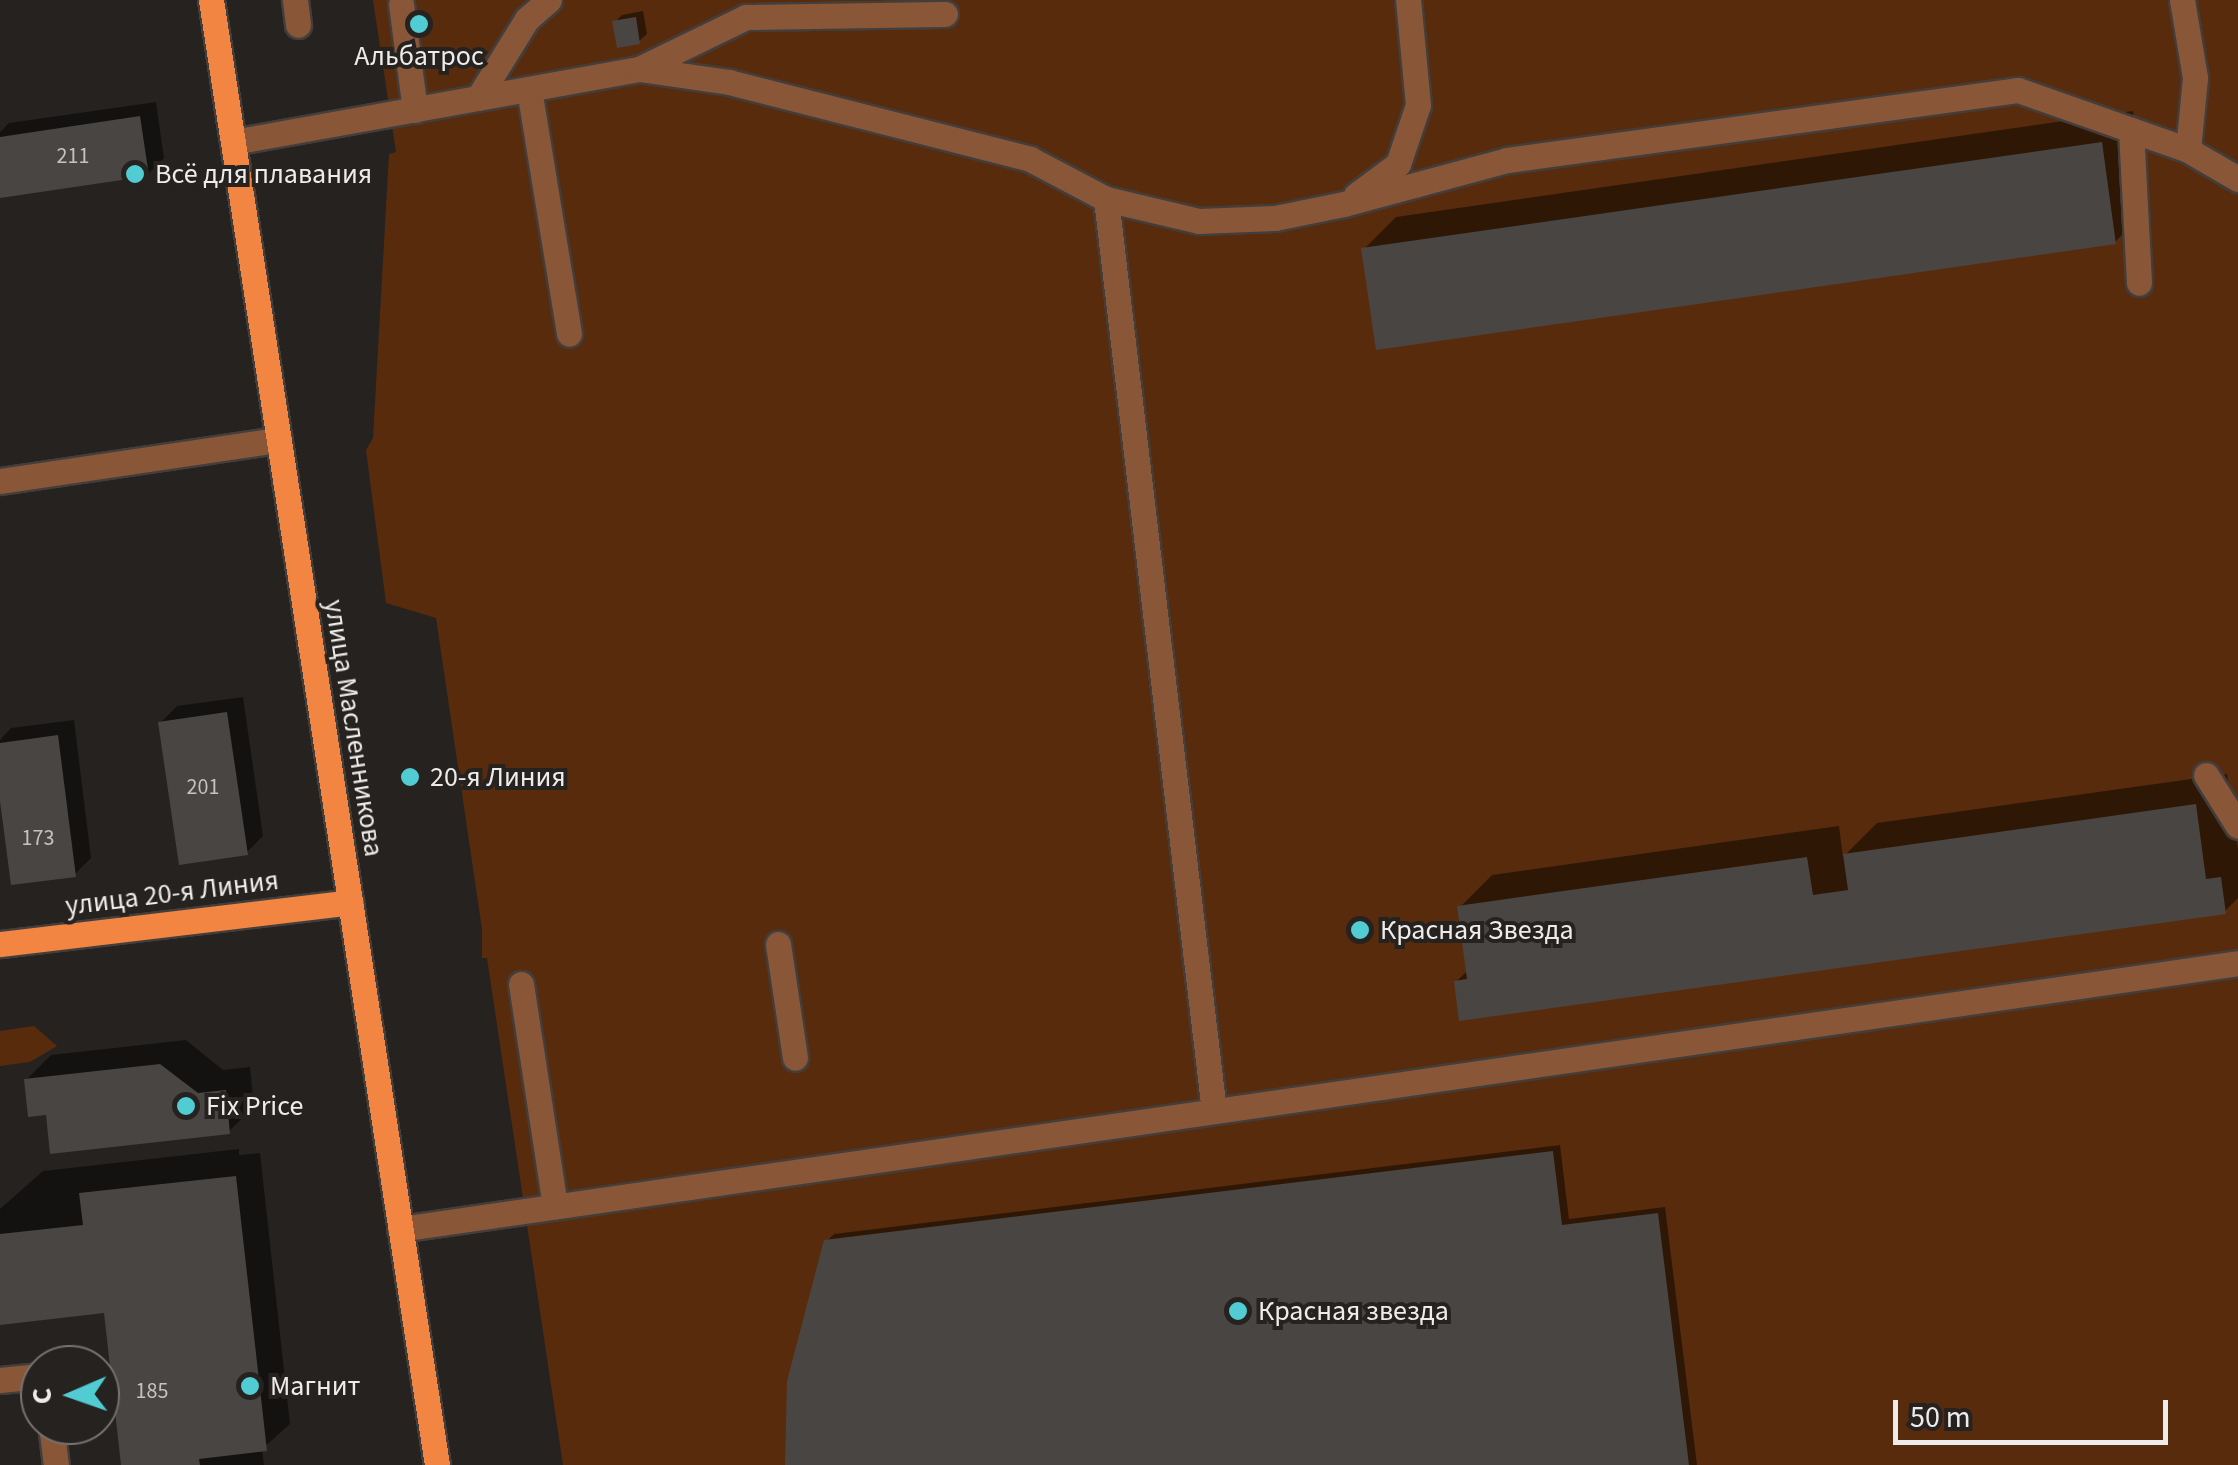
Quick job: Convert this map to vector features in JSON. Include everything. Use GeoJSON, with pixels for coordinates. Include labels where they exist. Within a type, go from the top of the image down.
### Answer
{"type":"FeatureCollection","features":[{"type":"Feature","properties":{"kind":"main road","name":"улица Масленникова"},"geometry":{"type":"LineString","coordinates":[[211,0],[437,1465]]}},
{"type":"Feature","properties":{"kind":"main road","name":"улица 20-я Линия"},"geometry":{"type":"LineString","coordinates":[[0,944],[350,902]]}},
{"type":"Feature","properties":{"kind":"lane"},"geometry":{"type":"LineString","coordinates":[[478,98],[527,20],[549,0]]}},
{"type":"Feature","properties":{"kind":"lane"},"geometry":{"type":"LineString","coordinates":[[1344,204],[1398,164],[1418,105],[1408,0]]}},
{"type":"Feature","properties":{"kind":"lane"},"geometry":{"type":"LineString","coordinates":[[2182,0],[2195,78],[2188,150]]}},
{"type":"Feature","properties":{"kind":"lane"},"geometry":{"type":"LineString","coordinates":[[400,4],[415,110]]}},
{"type":"Feature","properties":{"kind":"lane"},"geometry":{"type":"LineString","coordinates":[[233,142],[640,68],[746,17],[945,14]]}},
{"type":"Feature","properties":{"kind":"lane"},"geometry":{"type":"LineString","coordinates":[[640,68],[729,82],[1030,158],[1106,199],[1198,220],[1275,218],[1344,204],[1507,160],[2018,90],[2188,150],[2238,178]]}},
{"type":"Feature","properties":{"kind":"lane"},"geometry":{"type":"LineString","coordinates":[[529,89],[569,334]]}},
{"type":"Feature","properties":{"kind":"lane"},"geometry":{"type":"LineString","coordinates":[[2132,130],[2139,283]]}},
{"type":"Feature","properties":{"kind":"lane"},"geometry":{"type":"LineString","coordinates":[[1106,199],[1214,1111]]}},
{"type":"Feature","properties":{"kind":"lane"},"geometry":{"type":"LineString","coordinates":[[0,481],[279,440]]}},
{"type":"Feature","properties":{"kind":"lane"},"geometry":{"type":"LineString","coordinates":[[2206,775],[2238,826]]}},
{"type":"Feature","properties":{"kind":"lane"},"geometry":{"type":"LineString","coordinates":[[778,944],[795,1058]]}},
{"type":"Feature","properties":{"kind":"lane"},"geometry":{"type":"LineString","coordinates":[[400,1229],[2238,963]]}},
{"type":"Feature","properties":{"kind":"lane"},"geometry":{"type":"LineString","coordinates":[[521,984],[555,1206]]}},
{"type":"Feature","properties":{"kind":"shaded area","name":"Красная Звезда"},"geometry":{"type":"Polygon","coordinates":[[[373,0],[2238,0],[2238,1465],[563,1465],[487,958],[482,958],[482,929],[436,618],[386,603],[366,450],[373,438],[389,154],[396,152],[373,0]]]}},
{"type":"Feature","properties":{"kind":"shaded area"},"geometry":{"type":"Polygon","coordinates":[[[34,1026],[57,1046],[30,1062],[0,1066],[0,1031],[34,1026]]]}},
{"type":"Feature","properties":{"kind":"building"},"geometry":{"type":"Polygon","coordinates":[[[636,17],[640,44],[617,48],[612,21],[636,17]]]}},
{"type":"Feature","properties":{"kind":"building"},"geometry":{"type":"Polygon","coordinates":[[[140,116],[149,176],[0,198],[0,137],[140,116]]]}},
{"type":"Feature","properties":{"kind":"building"},"geometry":{"type":"Polygon","coordinates":[[[2102,142],[2116,244],[1376,350],[1361,248],[2102,142]]]}},
{"type":"Feature","properties":{"kind":"building"},"geometry":{"type":"Polygon","coordinates":[[[227,712],[248,855],[179,865],[158,722],[227,712]]]}},
{"type":"Feature","properties":{"kind":"building"},"geometry":{"type":"Polygon","coordinates":[[[58,735],[76,877],[11,885],[0,801],[0,743],[58,735]]]}},
{"type":"Feature","properties":{"kind":"building"},"geometry":{"type":"Polygon","coordinates":[[[2196,804],[2206,879],[2221,877],[2226,914],[1459,1021],[1454,981],[1467,979],[1457,906],[1807,857],[1813,895],[1848,890],[1843,854],[2196,804]]]}},
{"type":"Feature","properties":{"kind":"building"},"geometry":{"type":"Polygon","coordinates":[[[160,1064],[198,1093],[226,1090],[230,1134],[50,1154],[46,1115],[28,1117],[24,1079],[160,1064]]]}},
{"type":"Feature","properties":{"kind":"building","name":"Красная звезда"},"geometry":{"type":"Polygon","coordinates":[[[1553,1151],[1562,1225],[1658,1213],[1689,1465],[785,1465],[787,1381],[824,1240],[1553,1151]]]}},
{"type":"Feature","properties":{"kind":"building"},"geometry":{"type":"Polygon","coordinates":[[[236,1176],[267,1451],[199,1459],[200,1465],[121,1465],[120,1345],[108,1345],[104,1313],[0,1325],[0,1234],[83,1225],[79,1193],[236,1176]]]}},
{"type":"Feature","properties":{"kind":"place","name":"Альбатрос"},"geometry":{"type":"Point","coordinates":[419,24]}},
{"type":"Feature","properties":{"kind":"place","name":"Всё для плавания"},"geometry":{"type":"Point","coordinates":[135,174]}},
{"type":"Feature","properties":{"kind":"place","name":"20-я Линия"},"geometry":{"type":"Point","coordinates":[410,777]}},
{"type":"Feature","properties":{"kind":"place","name":"Красная Звезда"},"geometry":{"type":"Point","coordinates":[1360,930]}},
{"type":"Feature","properties":{"kind":"place","name":"Fix Price"},"geometry":{"type":"Point","coordinates":[186,1106]}},
{"type":"Feature","properties":{"kind":"place","name":"Красная звезда"},"geometry":{"type":"Point","coordinates":[1238,1311]}},
{"type":"Feature","properties":{"kind":"place","name":"Магнит"},"geometry":{"type":"Point","coordinates":[250,1386]}}]}
